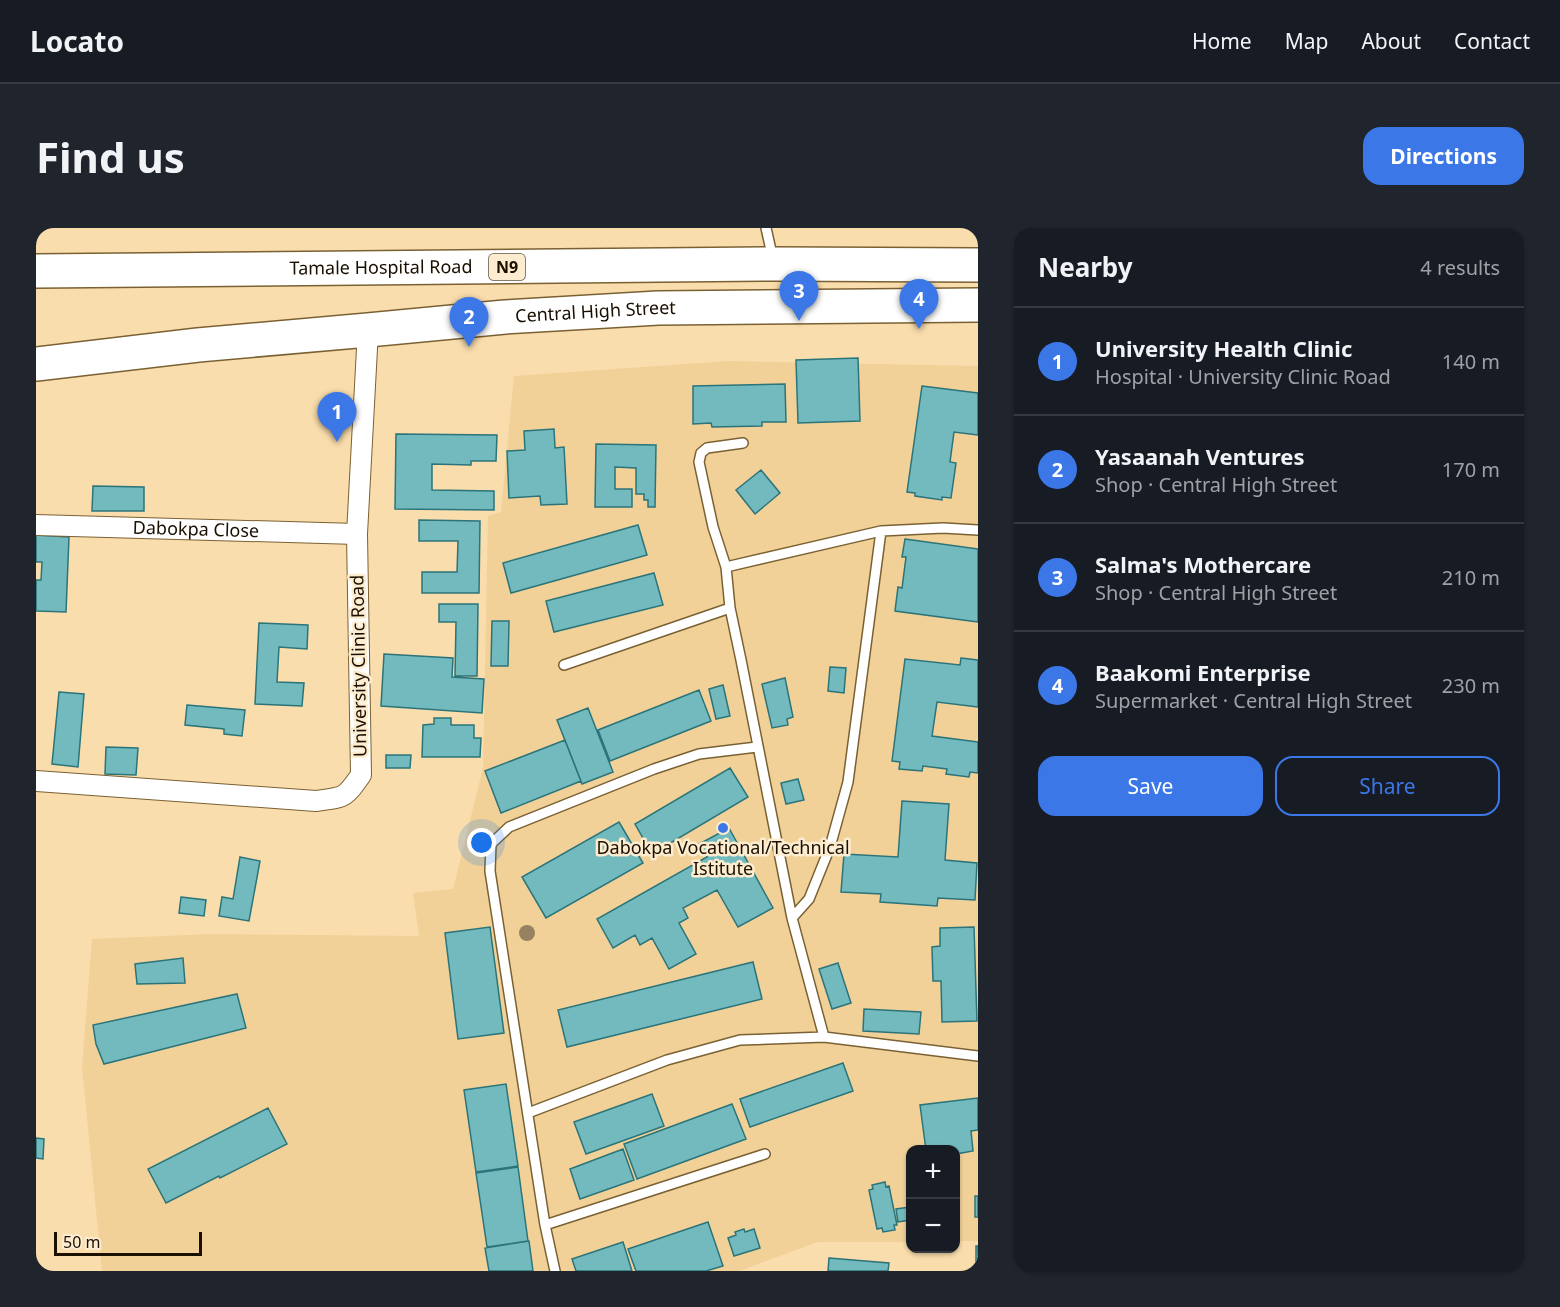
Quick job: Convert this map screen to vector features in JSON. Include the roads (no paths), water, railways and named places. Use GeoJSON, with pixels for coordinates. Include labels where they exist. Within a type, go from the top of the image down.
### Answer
{"type":"FeatureCollection","features":[{"type":"Feature","properties":{"kind":"highway","name":"Tamale Hospital Road"},"geometry":{"type":"LineString","coordinates":[[36,271],[775,264],[978,265]]}},
{"type":"Feature","properties":{"kind":"highway","name":"Central High Street"},"geometry":{"type":"LineString","coordinates":[[36,364],[198,345],[505,317],[658,308],[978,305]]}},
{"type":"Feature","properties":{"kind":"street","name":"University Clinic Road"},"geometry":{"type":"LineString","coordinates":[[36,781],[316,801],[347,794],[361,775],[357,534],[368,330]]}},
{"type":"Feature","properties":{"kind":"street","name":"Dabokpa Close"},"geometry":{"type":"LineString","coordinates":[[36,525],[357,534]]}},
{"type":"Feature","properties":{"kind":"lane"},"geometry":{"type":"LineString","coordinates":[[766,228],[775,264]]}},
{"type":"Feature","properties":{"kind":"lane"},"geometry":{"type":"LineString","coordinates":[[743,443],[707,448],[701,453],[699,462],[713,526],[726,567],[730,608],[792,918],[824,1037]]}},
{"type":"Feature","properties":{"kind":"lane"},"geometry":{"type":"LineString","coordinates":[[726,567],[882,531],[944,528],[978,530]]}},
{"type":"Feature","properties":{"kind":"lane"},"geometry":{"type":"LineString","coordinates":[[792,918],[809,898],[830,848],[848,782],[882,531]]}},
{"type":"Feature","properties":{"kind":"lane"},"geometry":{"type":"LineString","coordinates":[[564,665],[730,608]]}},
{"type":"Feature","properties":{"kind":"lane"},"geometry":{"type":"LineString","coordinates":[[555,1271],[545,1225],[490,871],[491,844],[509,827],[654,769],[699,754],[758,747]]}},
{"type":"Feature","properties":{"kind":"lane"},"geometry":{"type":"LineString","coordinates":[[528,1113],[667,1060],[740,1040],[824,1037],[978,1056]]}},
{"type":"Feature","properties":{"kind":"lane"},"geometry":{"type":"LineString","coordinates":[[545,1225],[765,1154]]}},
{"type":"Feature","properties":{"kind":"place","name":"Salma's Mothercare"},"geometry":{"type":"Point","coordinates":[799,321]}},
{"type":"Feature","properties":{"kind":"place","name":"Baakomi Enterprise"},"geometry":{"type":"Point","coordinates":[919,329]}},
{"type":"Feature","properties":{"kind":"place","name":"Yasaanah Ventures"},"geometry":{"type":"Point","coordinates":[469,347]}},
{"type":"Feature","properties":{"kind":"place","name":"University Health Clinic"},"geometry":{"type":"Point","coordinates":[337,442]}},
{"type":"Feature","properties":{"kind":"place","name":"Dabokpa Vocational/Technical Istitute"},"geometry":{"type":"Point","coordinates":[723,828]}}]}
